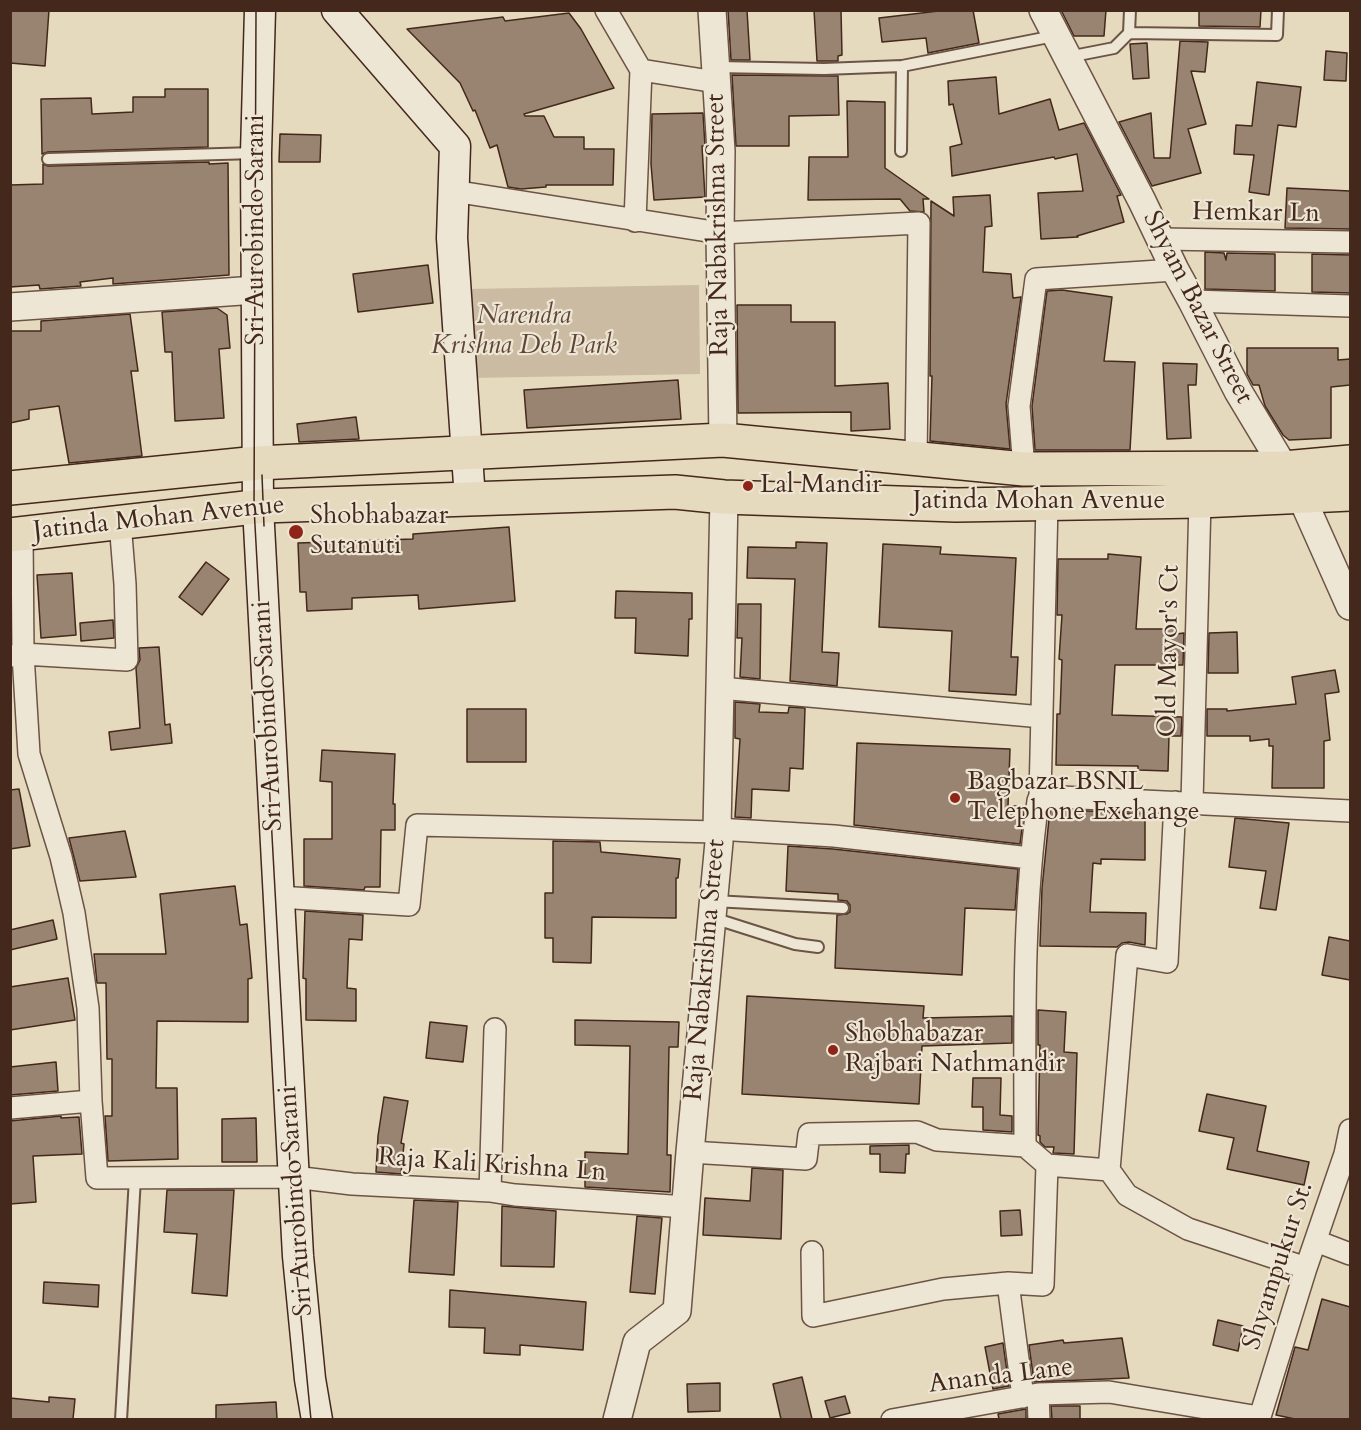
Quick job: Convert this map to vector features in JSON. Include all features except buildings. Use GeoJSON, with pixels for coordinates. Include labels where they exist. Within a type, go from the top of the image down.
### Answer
{"type":"FeatureCollection","features":[{"type":"Feature","properties":{"kind":"main road","name":"Sri Aurobindo Sarani"},"geometry":{"type":"LineString","coordinates":[[260,10],[256,153],[258,507],[298,1256],[310,1379],[317,1419]]}},
{"type":"Feature","properties":{"kind":"main road"},"geometry":{"type":"LineString","coordinates":[[338,10],[455,146],[452,238],[470,499]]}},
{"type":"Feature","properties":{"kind":"main road"},"geometry":{"type":"LineString","coordinates":[[10,488],[258,463],[723,440],[1024,469],[1284,468],[1350,462]]}},
{"type":"Feature","properties":{"kind":"main road","name":"Jatinda Mohan Avenue"},"geometry":{"type":"LineString","coordinates":[[16,535],[258,507],[675,492],[723,497],[956,505],[1200,501],[1350,495]]}},
{"type":"Feature","properties":{"kind":"street"},"geometry":{"type":"LineString","coordinates":[[606,10],[640,70],[635,221]]}},
{"type":"Feature","properties":{"kind":"street","name":"Raja Nabakrishna Street"},"geometry":{"type":"LineString","coordinates":[[712,10],[721,151],[723,440]]}},
{"type":"Feature","properties":{"kind":"street","name":"Shyam Bazar Street"},"geometry":{"type":"LineString","coordinates":[[1043,10],[1238,391],[1301,496],[1348,595]]}},
{"type":"Feature","properties":{"kind":"street"},"geometry":{"type":"LineString","coordinates":[[640,70],[716,74]]}},
{"type":"Feature","properties":{"kind":"street"},"geometry":{"type":"LineString","coordinates":[[453,191],[720,233],[919,223],[916,460]]}},
{"type":"Feature","properties":{"kind":"street","name":"Hemkar Ln"},"geometry":{"type":"LineString","coordinates":[[1162,239],[1350,242]]}},
{"type":"Feature","properties":{"kind":"street"},"geometry":{"type":"LineString","coordinates":[[1024,469],[1019,406],[1036,279],[1175,270]]}},
{"type":"Feature","properties":{"kind":"street"},"geometry":{"type":"LineString","coordinates":[[10,307],[256,290]]}},
{"type":"Feature","properties":{"kind":"street"},"geometry":{"type":"LineString","coordinates":[[1192,301],[1350,306]]}},
{"type":"Feature","properties":{"kind":"street","name":"Raja Nabakrishna Street"},"geometry":{"type":"LineString","coordinates":[[617,1419],[637,1342],[677,1311],[719,842],[717,830],[723,497]]}},
{"type":"Feature","properties":{"kind":"street","name":"Old Mayor's Ct"},"geometry":{"type":"LineString","coordinates":[[1109,1170],[1127,955],[1167,962],[1183,802],[1200,501]]}},
{"type":"Feature","properties":{"kind":"street"},"geometry":{"type":"LineString","coordinates":[[1025,1146],[1025,965],[1030,858],[1040,796],[1047,504]]}},
{"type":"Feature","properties":{"kind":"street"},"geometry":{"type":"LineString","coordinates":[[17,655],[127,660],[125,584],[120,522]]}},
{"type":"Feature","properties":{"kind":"street"},"geometry":{"type":"LineString","coordinates":[[10,1108],[91,1101],[88,1008],[74,913],[61,857],[29,754],[17,655],[16,535]]}},
{"type":"Feature","properties":{"kind":"street"},"geometry":{"type":"LineString","coordinates":[[720,688],[1042,717]]}},
{"type":"Feature","properties":{"kind":"street"},"geometry":{"type":"LineString","coordinates":[[1040,796],[1350,811]]}},
{"type":"Feature","properties":{"kind":"street"},"geometry":{"type":"LineString","coordinates":[[279,897],[409,905],[417,825],[717,830],[834,836],[1030,858]]}},
{"type":"Feature","properties":{"kind":"street"},"geometry":{"type":"LineString","coordinates":[[490,1191],[495,1029]]}},
{"type":"Feature","properties":{"kind":"street","name":"Raja Kali Krishna Ln"},"geometry":{"type":"LineString","coordinates":[[91,1101],[97,1178],[294,1178],[686,1207]]}},
{"type":"Feature","properties":{"kind":"street","name":"Shyampukur St."},"geometry":{"type":"LineString","coordinates":[[1259,1418],[1345,1154],[1350,1130]]}},
{"type":"Feature","properties":{"kind":"street"},"geometry":{"type":"LineString","coordinates":[[690,1152],[806,1159],[809,1134],[885,1132],[917,1132],[937,1140],[1025,1146],[1047,1166],[1109,1170],[1127,1195],[1188,1229],[1306,1268]]}},
{"type":"Feature","properties":{"kind":"street"},"geometry":{"type":"LineString","coordinates":[[812,1252],[813,1316],[943,1289],[1008,1283],[1043,1285],[1047,1166]]}},
{"type":"Feature","properties":{"kind":"street"},"geometry":{"type":"LineString","coordinates":[[1316,1241],[1350,1254]]}},
{"type":"Feature","properties":{"kind":"street"},"geometry":{"type":"LineString","coordinates":[[1008,1283],[1030,1395],[1039,1419]]}},
{"type":"Feature","properties":{"kind":"street","name":"Ananda Lane"},"geometry":{"type":"LineString","coordinates":[[892,1419],[923,1417],[1030,1395],[1109,1392],[1259,1418]]}},
{"type":"Feature","properties":{"kind":"lane"},"geometry":{"type":"LineString","coordinates":[[716,74],[902,66],[1062,46],[1114,48],[1129,33],[1131,10]]}},
{"type":"Feature","properties":{"kind":"lane"},"geometry":{"type":"LineString","coordinates":[[1129,33],[1277,35],[1278,10]]}},
{"type":"Feature","properties":{"kind":"lane"},"geometry":{"type":"LineString","coordinates":[[901,152],[902,66]]}},
{"type":"Feature","properties":{"kind":"lane"},"geometry":{"type":"LineString","coordinates":[[48,159],[256,153]]}},
{"type":"Feature","properties":{"kind":"lane"},"geometry":{"type":"LineString","coordinates":[[713,910],[843,908]]}},
{"type":"Feature","properties":{"kind":"lane"},"geometry":{"type":"LineString","coordinates":[[713,910],[795,944],[818,947]]}},
{"type":"Feature","properties":{"kind":"lane"},"geometry":{"type":"LineString","coordinates":[[121,1419],[135,1178]]}},
{"type":"Feature","properties":{"kind":"green space","name":"Narendra Krishna Deb Park"},"geometry":{"type":"Polygon","coordinates":[[[699,285],[700,374],[469,378],[467,289],[699,285]]]}},
{"type":"Feature","properties":{"kind":"tram line"},"geometry":{"type":"LineString","coordinates":[[256,10],[254,507],[295,1255],[311,1420]]}},
{"type":"Feature","properties":{"kind":"tram line"},"geometry":{"type":"LineString","coordinates":[[262,475],[264,526]]}},
{"type":"Feature","properties":{"kind":"place","name":"Lal Mandir"},"geometry":{"type":"Point","coordinates":[748,486]}},
{"type":"Feature","properties":{"kind":"place","name":"Shobhabazar Sutanuti"},"geometry":{"type":"Point","coordinates":[296,532]}},
{"type":"Feature","properties":{"kind":"place","name":"Bagbazar BSNL Telephone Exchange"},"geometry":{"type":"Point","coordinates":[955,798]}},
{"type":"Feature","properties":{"kind":"place","name":"Shobhabazar Rajbari Nathmandir"},"geometry":{"type":"Point","coordinates":[833,1050]}}]}
